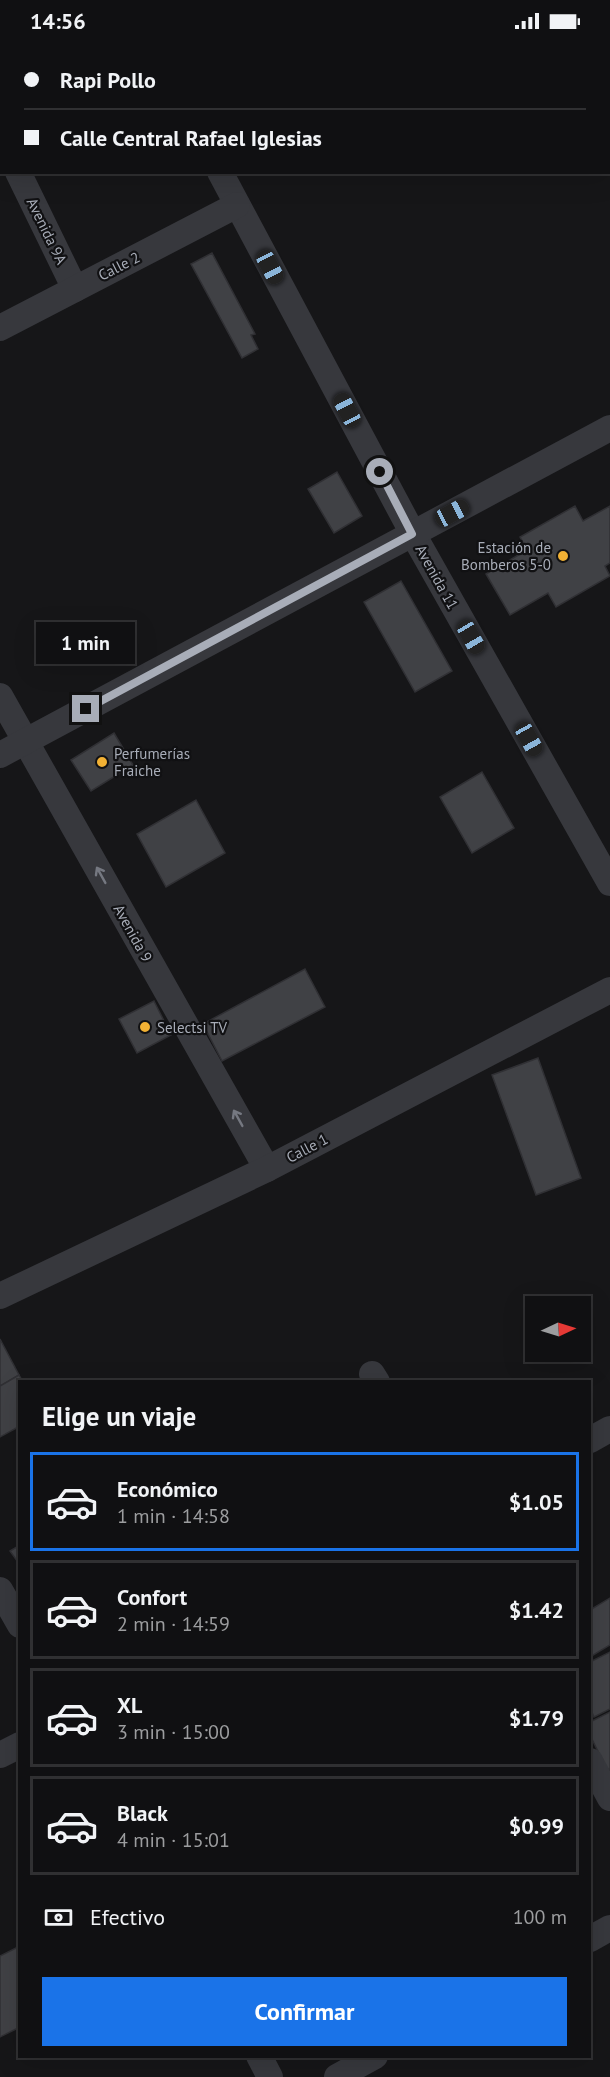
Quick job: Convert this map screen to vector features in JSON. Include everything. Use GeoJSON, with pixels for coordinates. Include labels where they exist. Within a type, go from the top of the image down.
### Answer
{"type":"FeatureCollection","features":[{"type":"Feature","properties":{"kind":"street","name":"Avenida 9A"},"geometry":{"type":"LineString","coordinates":[[19,174],[75,289]]}},
{"type":"Feature","properties":{"kind":"street","name":"Avenida 11"},"geometry":{"type":"LineString","coordinates":[[221,174],[412,534],[610,883]]}},
{"type":"Feature","properties":{"kind":"street","name":"Calle 2"},"geometry":{"type":"LineString","coordinates":[[0,328],[237,205]]}},
{"type":"Feature","properties":{"kind":"street"},"geometry":{"type":"LineString","coordinates":[[0,755],[610,428]]}},
{"type":"Feature","properties":{"kind":"street","name":"Avenida 9"},"geometry":{"type":"LineString","coordinates":[[0,696],[267,1169]]}},
{"type":"Feature","properties":{"kind":"street","name":"Calle 1"},"geometry":{"type":"LineString","coordinates":[[0,1296],[267,1169],[610,990]]}},
{"type":"Feature","properties":{"kind":"street"},"geometry":{"type":"LineString","coordinates":[[0,1590],[18,1621]]}},
{"type":"Feature","properties":{"kind":"street"},"geometry":{"type":"LineString","coordinates":[[0,1755],[18,1746]]}},
{"type":"Feature","properties":{"kind":"street"},"geometry":{"type":"LineString","coordinates":[[591,1763],[610,1798]]}},
{"type":"Feature","properties":{"kind":"street"},"geometry":{"type":"LineString","coordinates":[[591,1938],[610,1928]]}},
{"type":"Feature","properties":{"kind":"street"},"geometry":{"type":"LineString","coordinates":[[260,2058],[270,2077]]}},
{"type":"Feature","properties":{"kind":"street"},"geometry":{"type":"LineString","coordinates":[[337,2077],[371,2058]]}},
{"type":"Feature","properties":{"kind":"building"},"geometry":{"type":"Polygon","coordinates":[[[212,253],[255,334],[251,335],[258,349],[242,358],[191,264],[212,253]]]}},
{"type":"Feature","properties":{"kind":"building"},"geometry":{"type":"Polygon","coordinates":[[[337,472],[362,516],[334,533],[308,489],[337,472]]]}},
{"type":"Feature","properties":{"kind":"building","name":"Estación de Bomberos 5-0"},"geometry":{"type":"Polygon","coordinates":[[[575,506],[583,521],[610,506],[610,563],[605,566],[610,576],[556,607],[548,593],[510,615],[486,574],[527,550],[520,537],[575,506]]]}},
{"type":"Feature","properties":{"kind":"building"},"geometry":{"type":"Polygon","coordinates":[[[401,581],[452,671],[415,692],[364,602],[401,581]]]}},
{"type":"Feature","properties":{"kind":"building","name":"Perfumerías Fraiche"},"geometry":{"type":"Polygon","coordinates":[[[114,733],[133,765],[91,791],[71,760],[114,733]]]}},
{"type":"Feature","properties":{"kind":"building"},"geometry":{"type":"Polygon","coordinates":[[[482,772],[514,828],[472,853],[440,797],[482,772]]]}},
{"type":"Feature","properties":{"kind":"building"},"geometry":{"type":"Polygon","coordinates":[[[196,800],[225,853],[166,887],[137,834],[196,800]]]}},
{"type":"Feature","properties":{"kind":"building"},"geometry":{"type":"Polygon","coordinates":[[[305,969],[325,1007],[222,1061],[203,1024],[305,969]]]}},
{"type":"Feature","properties":{"kind":"building","name":"Selectsi TV"},"geometry":{"type":"Polygon","coordinates":[[[154,1001],[171,1035],[137,1053],[119,1019],[154,1001]]]}},
{"type":"Feature","properties":{"kind":"building"},"geometry":{"type":"Polygon","coordinates":[[[538,1058],[581,1178],[536,1195],[492,1075],[538,1058]]]}},
{"type":"Feature","properties":{"kind":"building"},"geometry":{"type":"Polygon","coordinates":[[[0,1339],[19,1375],[0,1386],[0,1339]]]}},
{"type":"Feature","properties":{"kind":"building"},"geometry":{"type":"Polygon","coordinates":[[[19,1375],[22,1380],[18,1380],[18,1427],[0,1437],[0,1386],[19,1375]]]}},
{"type":"Feature","properties":{"kind":"building"},"geometry":{"type":"Polygon","coordinates":[[[18,1546],[18,1562],[10,1551],[18,1546]]]}},
{"type":"Feature","properties":{"kind":"building"},"geometry":{"type":"Polygon","coordinates":[[[610,1598],[610,1645],[591,1656],[591,1609],[610,1598]]]}},
{"type":"Feature","properties":{"kind":"building"},"geometry":{"type":"Polygon","coordinates":[[[610,1652],[610,1709],[594,1717],[591,1710],[591,1662],[610,1652]]]}},
{"type":"Feature","properties":{"kind":"building"},"geometry":{"type":"Polygon","coordinates":[[[610,1712],[610,1769],[607,1770],[591,1737],[591,1722],[610,1712]]]}},
{"type":"Feature","properties":{"kind":"building"},"geometry":{"type":"Polygon","coordinates":[[[18,1947],[18,2028],[0,2037],[0,1956],[18,1947]]]}},
{"type":"Feature","properties":{"kind":"place","name":"Estación de Bomberos 5-0"},"geometry":{"type":"Point","coordinates":[563,556]}},
{"type":"Feature","properties":{"kind":"place","name":"Perfumerías Fraiche"},"geometry":{"type":"Point","coordinates":[102,762]}},
{"type":"Feature","properties":{"kind":"place","name":"Selectsi TV"},"geometry":{"type":"Point","coordinates":[145,1027]}},
{"type":"Feature","properties":{"kind":"route"},"geometry":{"type":"LineString","coordinates":[[86,709],[412,534],[380,472]]}}]}
